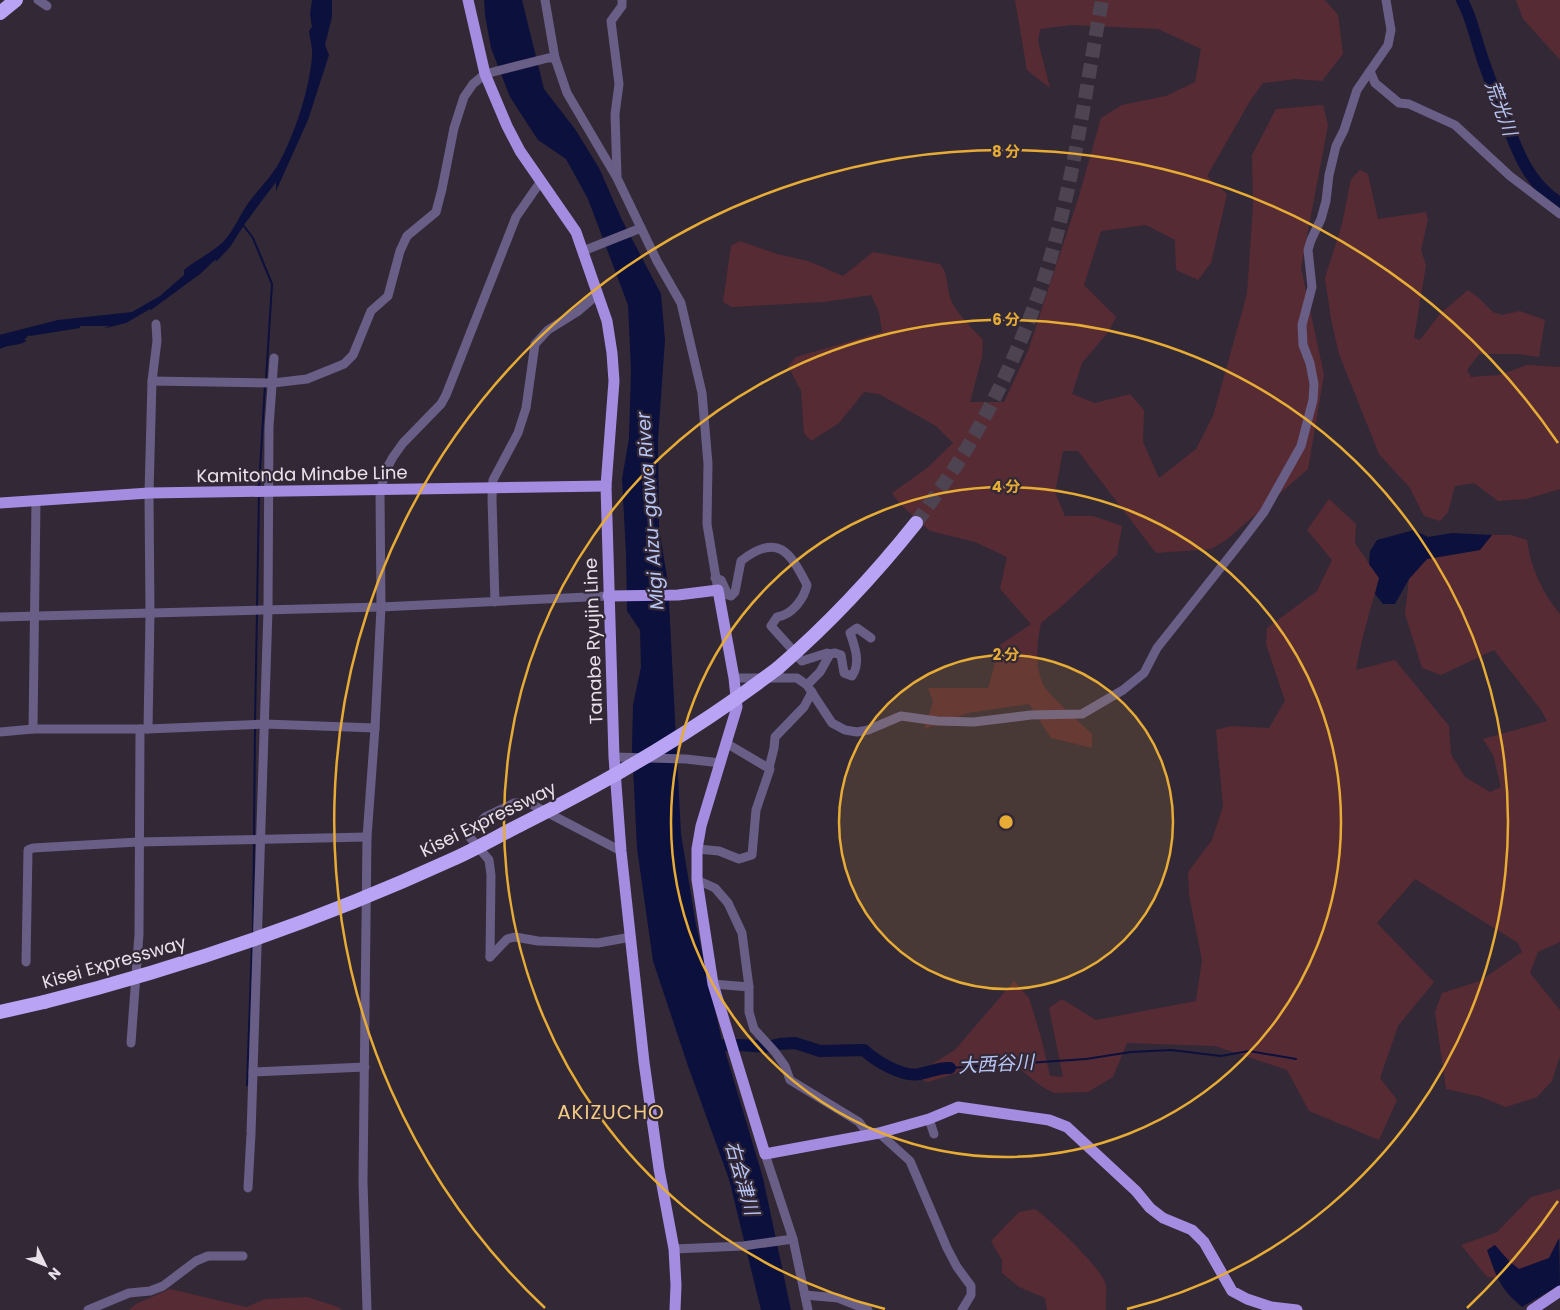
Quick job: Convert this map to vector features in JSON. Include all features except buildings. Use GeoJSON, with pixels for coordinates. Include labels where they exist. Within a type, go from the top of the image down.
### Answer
{"type":"FeatureCollection","features":[{"type":"Feature","properties":{"kind":"highway"},"geometry":{"type":"LineString","coordinates":[[0,13],[16,0]]}},
{"type":"Feature","properties":{"kind":"highway","name":"Kisei Expressway"},"geometry":{"type":"LineString","coordinates":[[0,1012],[130,979],[249,941],[332,911],[453,859],[627,769],[708,718],[778,668],[854,596],[884,564],[916,523]]}},
{"type":"Feature","properties":{"kind":"main road","name":"Tanabe Ryujin Line"},"geometry":{"type":"LineString","coordinates":[[468,0],[488,74],[512,135],[520,151],[576,232],[585,250],[607,321],[614,381],[606,486],[612,596],[614,757],[621,852],[644,1062],[659,1169],[674,1249],[676,1285],[674,1310]]}},
{"type":"Feature","properties":{"kind":"main road","name":"Kamitonda Minabe Line"},"geometry":{"type":"LineString","coordinates":[[0,503],[149,493],[380,491],[606,486]]}},
{"type":"Feature","properties":{"kind":"main road"},"geometry":{"type":"LineString","coordinates":[[612,596],[678,595],[718,590],[734,678],[737,707],[701,826],[697,849],[697,880],[712,984],[765,1154],[874,1134],[929,1119],[958,1107],[1049,1120],[1067,1126],[1136,1191],[1150,1208],[1163,1218],[1192,1230],[1204,1242],[1232,1291],[1247,1299],[1271,1307],[1297,1310]]}},
{"type":"Feature","properties":{"kind":"main road"},"geometry":{"type":"LineString","coordinates":[[1532,1310],[1560,1291]]}},
{"type":"Feature","properties":{"kind":"street"},"geometry":{"type":"LineString","coordinates":[[38,0],[47,6]]}},
{"type":"Feature","properties":{"kind":"street"},"geometry":{"type":"LineString","coordinates":[[544,0],[552,58],[567,93],[618,178],[639,228],[680,303],[702,393],[708,464],[707,524],[718,590]]}},
{"type":"Feature","properties":{"kind":"street"},"geometry":{"type":"LineString","coordinates":[[618,178],[616,114],[619,84],[611,21],[622,6],[622,0]]}},
{"type":"Feature","properties":{"kind":"street"},"geometry":{"type":"LineString","coordinates":[[734,678],[797,678],[810,688],[832,723],[845,730],[857,732],[868,730],[901,716],[937,721],[974,722],[1031,715],[1082,714],[1123,690],[1144,673],[1157,648],[1264,512],[1301,446],[1313,400],[1314,381],[1303,345],[1302,325],[1312,287],[1308,250],[1321,219],[1326,201],[1329,175],[1336,146],[1344,130],[1357,90],[1388,45],[1391,30],[1386,0]]}},
{"type":"Feature","properties":{"kind":"street"},"geometry":{"type":"LineString","coordinates":[[152,381],[273,383],[307,379],[344,364],[353,355],[371,312],[388,296],[400,251],[408,236],[436,212],[454,128],[464,97],[473,84],[488,74],[552,58]]}},
{"type":"Feature","properties":{"kind":"street"},"geometry":{"type":"LineString","coordinates":[[1370,71],[1375,83],[1399,103],[1409,104],[1455,125],[1510,176],[1560,214]]}},
{"type":"Feature","properties":{"kind":"street"},"geometry":{"type":"LineString","coordinates":[[367,1310],[363,1182],[367,837],[381,606],[380,491],[387,468],[393,457],[446,395],[516,217],[540,181]]}},
{"type":"Feature","properties":{"kind":"street"},"geometry":{"type":"LineString","coordinates":[[585,250],[639,228]]}},
{"type":"Feature","properties":{"kind":"street"},"geometry":{"type":"LineString","coordinates":[[495,602],[493,480],[518,433],[526,408],[536,344],[548,330],[577,312],[598,294]]}},
{"type":"Feature","properties":{"kind":"street"},"geometry":{"type":"LineString","coordinates":[[131,1043],[139,934],[138,842],[150,614],[149,493],[152,381],[158,341],[156,324]]}},
{"type":"Feature","properties":{"kind":"street"},"geometry":{"type":"LineString","coordinates":[[248,1188],[265,724],[269,426],[274,358]]}},
{"type":"Feature","properties":{"kind":"street"},"geometry":{"type":"LineString","coordinates":[[33,729],[36,501]]}},
{"type":"Feature","properties":{"kind":"street"},"geometry":{"type":"LineString","coordinates":[[715,578],[721,580],[728,595],[731,596],[735,592],[741,561],[750,554],[761,549],[770,548],[780,549],[791,556],[807,585],[800,602],[785,616],[777,618],[771,626],[790,648]]}},
{"type":"Feature","properties":{"kind":"street"},"geometry":{"type":"LineString","coordinates":[[0,617],[268,610],[612,596]]}},
{"type":"Feature","properties":{"kind":"street"},"geometry":{"type":"LineString","coordinates":[[800,658],[802,661],[827,653],[841,655],[844,673],[852,676],[856,670],[856,653],[850,633],[857,628],[871,638]]}},
{"type":"Feature","properties":{"kind":"street"},"geometry":{"type":"LineString","coordinates":[[697,849],[719,851],[739,859],[752,855],[756,810],[770,769],[775,737],[804,707],[810,688],[830,654]]}},
{"type":"Feature","properties":{"kind":"street"},"geometry":{"type":"LineString","coordinates":[[0,732],[33,729],[144,729],[265,724],[375,728]]}},
{"type":"Feature","properties":{"kind":"street"},"geometry":{"type":"LineString","coordinates":[[726,743],[769,768]]}},
{"type":"Feature","properties":{"kind":"street"},"geometry":{"type":"LineString","coordinates":[[614,757],[686,759],[720,763]]}},
{"type":"Feature","properties":{"kind":"street"},"geometry":{"type":"LineString","coordinates":[[621,852],[530,803],[514,802],[485,817],[468,835],[489,860],[491,875],[490,957],[507,939],[515,937],[538,941],[598,943],[631,937]]}},
{"type":"Feature","properties":{"kind":"street"},"geometry":{"type":"LineString","coordinates":[[26,962],[28,850],[33,848],[138,842],[367,837]]}},
{"type":"Feature","properties":{"kind":"street"},"geometry":{"type":"LineString","coordinates":[[697,880],[715,888],[728,903],[742,933],[749,987],[749,1012],[754,1029],[775,1052],[790,1080],[859,1122],[910,1161],[947,1248],[957,1267],[971,1286],[971,1295],[962,1310]]}},
{"type":"Feature","properties":{"kind":"street"},"geometry":{"type":"LineString","coordinates":[[712,984],[749,987]]}},
{"type":"Feature","properties":{"kind":"street"},"geometry":{"type":"LineString","coordinates":[[253,1072],[365,1067]]}},
{"type":"Feature","properties":{"kind":"street"},"geometry":{"type":"LineString","coordinates":[[929,1119],[934,1134]]}},
{"type":"Feature","properties":{"kind":"street"},"geometry":{"type":"LineString","coordinates":[[765,1154],[793,1239],[808,1310]]}},
{"type":"Feature","properties":{"kind":"street"},"geometry":{"type":"LineString","coordinates":[[674,1249],[743,1246],[793,1239]]}},
{"type":"Feature","properties":{"kind":"street"},"geometry":{"type":"LineString","coordinates":[[88,1310],[129,1293],[150,1291],[163,1286],[196,1261],[208,1256],[243,1256]]}},
{"type":"Feature","properties":{"kind":"street"},"geometry":{"type":"LineString","coordinates":[[805,1295],[838,1298],[868,1310]]}},
{"type":"Feature","properties":{"kind":"shaded area"},"geometry":{"type":"Polygon","coordinates":[[[1015,0],[1325,0],[1338,15],[1343,54],[1322,81],[1296,79],[1263,83],[1250,101],[1207,176],[1227,194],[1211,263],[1198,280],[1176,270],[1175,240],[1146,225],[1101,231],[1084,285],[1116,317],[1109,331],[1082,363],[1072,394],[1095,403],[1130,394],[1144,410],[1143,442],[1159,478],[1196,449],[1213,416],[1247,294],[1253,206],[1252,155],[1276,109],[1323,105],[1328,125],[1301,268],[1324,375],[1308,469],[1226,540],[1211,549],[1156,553],[1078,451],[1063,451],[1055,492],[1065,516],[1093,516],[1122,526],[1117,555],[1041,623],[1038,638],[1037,661],[1043,684],[1058,702],[1092,734],[1092,748],[1051,738],[1029,704],[968,713],[924,729],[933,702],[928,688],[988,688],[1000,645],[1031,624],[1000,589],[1007,557],[975,542],[930,531],[900,504],[892,493],[927,468],[953,443],[936,426],[879,394],[864,392],[839,423],[811,441],[804,433],[801,391],[788,366],[796,357],[882,332],[879,312],[871,295],[824,302],[732,307],[723,302],[731,246],[740,241],[777,254],[808,261],[843,276],[873,252],[940,264],[946,276],[955,308],[983,340],[982,357],[970,402],[1004,402],[1028,351],[1079,196],[1101,118],[1122,105],[1166,96],[1195,82],[1201,49],[1158,29],[1072,25],[1040,29],[1038,41],[1050,88],[1027,70],[1015,0]]]}},
{"type":"Feature","properties":{"kind":"shaded area"},"geometry":{"type":"Polygon","coordinates":[[[1516,0],[1560,0],[1560,60],[1523,19],[1516,0]]]}},
{"type":"Feature","properties":{"kind":"shaded area"},"geometry":{"type":"Polygon","coordinates":[[[1360,170],[1368,174],[1378,219],[1426,212],[1428,219],[1421,250],[1426,265],[1414,338],[1420,340],[1440,314],[1468,290],[1493,312],[1502,315],[1520,311],[1545,320],[1539,357],[1518,354],[1479,354],[1467,370],[1471,377],[1499,375],[1527,365],[1560,367],[1560,489],[1526,499],[1498,501],[1474,483],[1455,486],[1448,512],[1440,521],[1424,516],[1410,488],[1379,454],[1339,354],[1331,319],[1325,278],[1342,224],[1351,179],[1360,170]]]}},
{"type":"Feature","properties":{"kind":"shaded area"},"geometry":{"type":"Polygon","coordinates":[[[1329,499],[1356,524],[1355,543],[1379,578],[1363,635],[1356,670],[1395,660],[1449,726],[1451,754],[1465,777],[1490,792],[1501,787],[1493,755],[1483,739],[1547,721],[1541,710],[1494,650],[1441,675],[1422,668],[1405,614],[1409,579],[1427,559],[1480,550],[1492,535],[1511,535],[1527,540],[1531,560],[1538,579],[1548,598],[1560,614],[1560,942],[1538,952],[1530,973],[1560,1010],[1560,1056],[1552,1081],[1537,1097],[1506,1107],[1481,1097],[1446,1089],[1435,1012],[1442,993],[1480,981],[1522,952],[1518,943],[1415,879],[1377,923],[1434,982],[1398,1026],[1380,1078],[1397,1100],[1379,1140],[1309,1111],[1287,1070],[1215,1046],[1127,1043],[1113,1077],[1088,1092],[1054,1093],[1041,1086],[1009,1060],[998,1060],[928,1082],[912,1076],[955,1050],[1014,981],[1029,998],[1050,1076],[1063,1077],[1049,1008],[1062,999],[1096,1020],[1196,1001],[1202,960],[1189,895],[1188,872],[1212,840],[1223,806],[1216,730],[1231,726],[1269,728],[1285,701],[1266,644],[1267,628],[1317,591],[1332,560],[1307,530],[1329,499]]]}},
{"type":"Feature","properties":{"kind":"shaded area"},"geometry":{"type":"Polygon","coordinates":[[[1560,1189],[1560,1239],[1549,1258],[1519,1269],[1487,1250],[1497,1278],[1487,1277],[1461,1245],[1497,1232],[1531,1197],[1560,1189]]]}},
{"type":"Feature","properties":{"kind":"shaded area"},"geometry":{"type":"Polygon","coordinates":[[[1035,1209],[1063,1233],[1096,1268],[1106,1286],[1106,1310],[1047,1310],[1045,1298],[1019,1287],[1002,1273],[1002,1260],[991,1241],[1019,1212],[1035,1209]]]}},
{"type":"Feature","properties":{"kind":"shaded area"},"geometry":{"type":"Polygon","coordinates":[[[170,1289],[246,1307],[266,1299],[307,1297],[342,1310],[129,1310],[136,1304],[170,1289]]]}},
{"type":"Feature","properties":{"kind":"water"},"geometry":{"type":"Polygon","coordinates":[[[312,0],[332,0],[332,17],[325,45],[329,55],[308,120],[276,191],[276,182],[230,247],[217,261],[215,260],[200,274],[151,310],[126,323],[102,329],[110,326],[80,326],[80,328],[29,335],[24,340],[27,340],[25,342],[0,349],[0,335],[3,334],[58,320],[132,312],[160,296],[184,275],[184,270],[224,241],[249,202],[276,168],[296,125],[304,98],[312,57],[309,31],[312,27],[310,14],[312,0]]]}},
{"type":"Feature","properties":{"kind":"water"},"geometry":{"type":"Polygon","coordinates":[[[484,0],[522,0],[544,89],[575,129],[599,168],[622,220],[661,294],[665,340],[658,439],[659,528],[668,583],[681,834],[696,925],[722,1041],[763,1178],[791,1310],[761,1310],[729,1179],[688,1066],[653,961],[637,848],[632,747],[633,705],[641,667],[640,630],[627,611],[622,479],[629,438],[631,370],[628,305],[588,199],[566,159],[538,140],[510,97],[491,48],[484,0]]]}},
{"type":"Feature","properties":{"kind":"water"},"geometry":{"type":"Polygon","coordinates":[[[1414,530],[1428,537],[1452,533],[1492,535],[1480,550],[1427,559],[1409,579],[1395,604],[1383,604],[1375,594],[1379,578],[1369,564],[1370,551],[1377,540],[1414,530]]]}},
{"type":"Feature","properties":{"kind":"water"},"geometry":{"type":"Polygon","coordinates":[[[1559,1238],[1560,1285],[1522,1307],[1503,1288],[1487,1250],[1495,1245],[1519,1269],[1549,1258],[1559,1238]]]}},
{"type":"Feature","properties":{"kind":"waterway","name":"荒光川"},"geometry":{"type":"LineString","coordinates":[[1462,0],[1488,75],[1524,163],[1539,185],[1560,203]]}},
{"type":"Feature","properties":{"kind":"waterway"},"geometry":{"type":"LineString","coordinates":[[243,225],[253,238],[272,284],[266,380]]}},
{"type":"Feature","properties":{"kind":"waterway"},"geometry":{"type":"LineString","coordinates":[[259,488],[265,385]]}},
{"type":"Feature","properties":{"kind":"waterway"},"geometry":{"type":"LineString","coordinates":[[257,608],[259,495]]}},
{"type":"Feature","properties":{"kind":"waterway"},"geometry":{"type":"LineString","coordinates":[[255,723],[257,612]]}},
{"type":"Feature","properties":{"kind":"waterway"},"geometry":{"type":"LineString","coordinates":[[254,838],[255,727]]}},
{"type":"Feature","properties":{"kind":"waterway"},"geometry":{"type":"LineString","coordinates":[[253,933],[254,842]]}},
{"type":"Feature","properties":{"kind":"waterway"},"geometry":{"type":"LineString","coordinates":[[247,1085],[252,945]]}},
{"type":"Feature","properties":{"kind":"waterway","name":"大西谷川"},"geometry":{"type":"LineString","coordinates":[[707,1046],[739,1045],[766,1047],[795,1043],[820,1051],[864,1050],[882,1063],[898,1071],[913,1075],[950,1068]]}},
{"type":"Feature","properties":{"kind":"waterway","name":"大西谷川"},"geometry":{"type":"LineString","coordinates":[[950,1068],[1086,1059],[1131,1052],[1171,1050],[1221,1056],[1249,1051],[1296,1059]]}},
{"type":"Feature","properties":{"kind":"tunnel"},"geometry":{"type":"LineString","coordinates":[[916,523],[969,445],[994,400],[1016,352],[1044,279],[1071,176],[1102,0]]}},
{"type":"Feature","properties":{"kind":"district","name":"AKIZUCHO"},"geometry":{"type":"Point","coordinates":[611,1112]}},
{"type":"Feature","properties":{"kind":"water label","name":"Migi Aizu-gawa River"},"geometry":{"type":"Point","coordinates":[650,511]}},
{"type":"Feature","properties":{"kind":"water label","name":"右会津川"},"geometry":{"type":"Point","coordinates":[742,1178]}}]}
